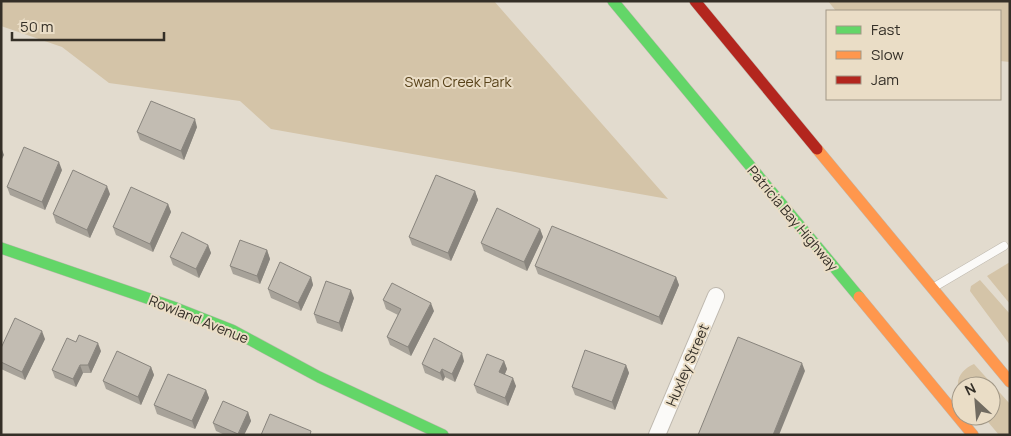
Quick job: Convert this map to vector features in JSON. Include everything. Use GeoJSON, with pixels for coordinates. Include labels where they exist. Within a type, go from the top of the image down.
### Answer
{"type":"FeatureCollection","features":[{"type":"Feature","properties":{"kind":"main road","name":"Patricia Bay Highway"},"geometry":{"type":"LineString","coordinates":[[613,1],[973,435]]}},
{"type":"Feature","properties":{"kind":"main road"},"geometry":{"type":"LineString","coordinates":[[695,1],[1010,382]]}},
{"type":"Feature","properties":{"kind":"main road","name":"Rowland Avenue"},"geometry":{"type":"LineString","coordinates":[[1,248],[176,308],[232,330],[319,378],[443,435]]}},
{"type":"Feature","properties":{"kind":"street","name":"Huxley Street"},"geometry":{"type":"LineString","coordinates":[[657,435],[716,296]]}},
{"type":"Feature","properties":{"kind":"lane"},"geometry":{"type":"LineString","coordinates":[[932,288],[1004,246]]}},
{"type":"Feature","properties":{"kind":"green space","name":"Swan Creek Park"},"geometry":{"type":"Polygon","coordinates":[[[1,1],[494,1],[668,199],[271,129],[240,101],[109,83],[62,47],[1,26],[1,1]]]}},
{"type":"Feature","properties":{"kind":"green space"},"geometry":{"type":"Polygon","coordinates":[[[828,1],[1010,1],[1010,62],[1001,61],[1001,10],[835,10],[828,1]]]}},
{"type":"Feature","properties":{"kind":"green space"},"geometry":{"type":"Polygon","coordinates":[[[1010,262],[1010,304],[987,276],[1010,262]]]}},
{"type":"Feature","properties":{"kind":"green space"},"geometry":{"type":"Polygon","coordinates":[[[980,280],[1010,314],[1010,345],[970,291],[971,286],[980,280]]]}},
{"type":"Feature","properties":{"kind":"green space"},"geometry":{"type":"Polygon","coordinates":[[[974,364],[985,376],[960,376],[974,364]]]}},
{"type":"Feature","properties":{"kind":"green space"},"geometry":{"type":"Polygon","coordinates":[[[1001,394],[1010,404],[1010,435],[999,435],[991,426],[1001,426],[1001,394]]]}},
{"type":"Feature","properties":{"kind":"building"},"geometry":{"type":"Polygon","coordinates":[[[151,101],[195,119],[181,151],[137,132],[151,101]]]}},
{"type":"Feature","properties":{"kind":"building"},"geometry":{"type":"Polygon","coordinates":[[[24,147],[59,162],[42,202],[7,187],[24,147]]]}},
{"type":"Feature","properties":{"kind":"building"},"geometry":{"type":"Polygon","coordinates":[[[73,170],[107,186],[87,230],[53,214],[73,170]]]}},
{"type":"Feature","properties":{"kind":"building"},"geometry":{"type":"Polygon","coordinates":[[[436,175],[475,191],[448,253],[409,237],[436,175]]]}},
{"type":"Feature","properties":{"kind":"building"},"geometry":{"type":"Polygon","coordinates":[[[131,187],[168,204],[150,244],[113,227],[131,187]]]}},
{"type":"Feature","properties":{"kind":"building"},"geometry":{"type":"Polygon","coordinates":[[[497,208],[540,229],[524,262],[481,243],[497,208]]]}},
{"type":"Feature","properties":{"kind":"building"},"geometry":{"type":"Polygon","coordinates":[[[552,226],[676,277],[659,317],[535,266],[552,226]]]}},
{"type":"Feature","properties":{"kind":"building"},"geometry":{"type":"Polygon","coordinates":[[[182,232],[208,245],[196,269],[170,257],[182,232]]]}},
{"type":"Feature","properties":{"kind":"building"},"geometry":{"type":"Polygon","coordinates":[[[240,240],[267,250],[257,276],[230,266],[240,240]]]}},
{"type":"Feature","properties":{"kind":"building"},"geometry":{"type":"Polygon","coordinates":[[[280,262],[311,277],[298,303],[268,289],[280,262]]]}},
{"type":"Feature","properties":{"kind":"building"},"geometry":{"type":"Polygon","coordinates":[[[326,281],[351,290],[339,323],[314,314],[326,281]]]}},
{"type":"Feature","properties":{"kind":"building"},"geometry":{"type":"Polygon","coordinates":[[[392,283],[431,303],[408,347],[387,337],[401,309],[383,300],[392,283]]]}},
{"type":"Feature","properties":{"kind":"building"},"geometry":{"type":"Polygon","coordinates":[[[15,318],[42,331],[22,372],[1,362],[1,348],[15,318]]]}},
{"type":"Feature","properties":{"kind":"building"},"geometry":{"type":"Polygon","coordinates":[[[79,335],[98,343],[88,365],[80,365],[73,379],[52,370],[67,338],[76,342],[79,335]]]}},
{"type":"Feature","properties":{"kind":"building"},"geometry":{"type":"Polygon","coordinates":[[[738,337],[802,363],[773,435],[698,435],[738,337]]]}},
{"type":"Feature","properties":{"kind":"building"},"geometry":{"type":"Polygon","coordinates":[[[434,338],[462,353],[452,374],[442,369],[440,373],[422,364],[434,338]]]}},
{"type":"Feature","properties":{"kind":"building"},"geometry":{"type":"Polygon","coordinates":[[[585,350],[626,365],[612,402],[572,387],[585,350]]]}},
{"type":"Feature","properties":{"kind":"building"},"geometry":{"type":"Polygon","coordinates":[[[117,351],[151,367],[138,397],[103,381],[117,351]]]}},
{"type":"Feature","properties":{"kind":"building"},"geometry":{"type":"Polygon","coordinates":[[[487,354],[504,361],[499,372],[513,378],[505,398],[474,385],[487,354]]]}},
{"type":"Feature","properties":{"kind":"building"},"geometry":{"type":"Polygon","coordinates":[[[168,374],[206,390],[192,421],[154,405],[168,374]]]}},
{"type":"Feature","properties":{"kind":"building"},"geometry":{"type":"Polygon","coordinates":[[[223,401],[248,412],[238,434],[213,423],[223,401]]]}},
{"type":"Feature","properties":{"kind":"building"},"geometry":{"type":"Polygon","coordinates":[[[270,414],[311,431],[310,435],[261,435],[270,414]]]}},
{"type":"Feature","properties":{"kind":"traffic: fast"},"geometry":{"type":"LineString","coordinates":[[613,1],[859,297]]}},
{"type":"Feature","properties":{"kind":"traffic: fast"},"geometry":{"type":"LineString","coordinates":[[1,248],[176,308],[232,330],[319,377],[443,435]]}},
{"type":"Feature","properties":{"kind":"traffic: slow"},"geometry":{"type":"LineString","coordinates":[[817,149],[1010,382]]}},
{"type":"Feature","properties":{"kind":"traffic: slow"},"geometry":{"type":"LineString","coordinates":[[859,297],[973,435]]}},
{"type":"Feature","properties":{"kind":"traffic: jam"},"geometry":{"type":"LineString","coordinates":[[695,1],[817,149]]}}]}
